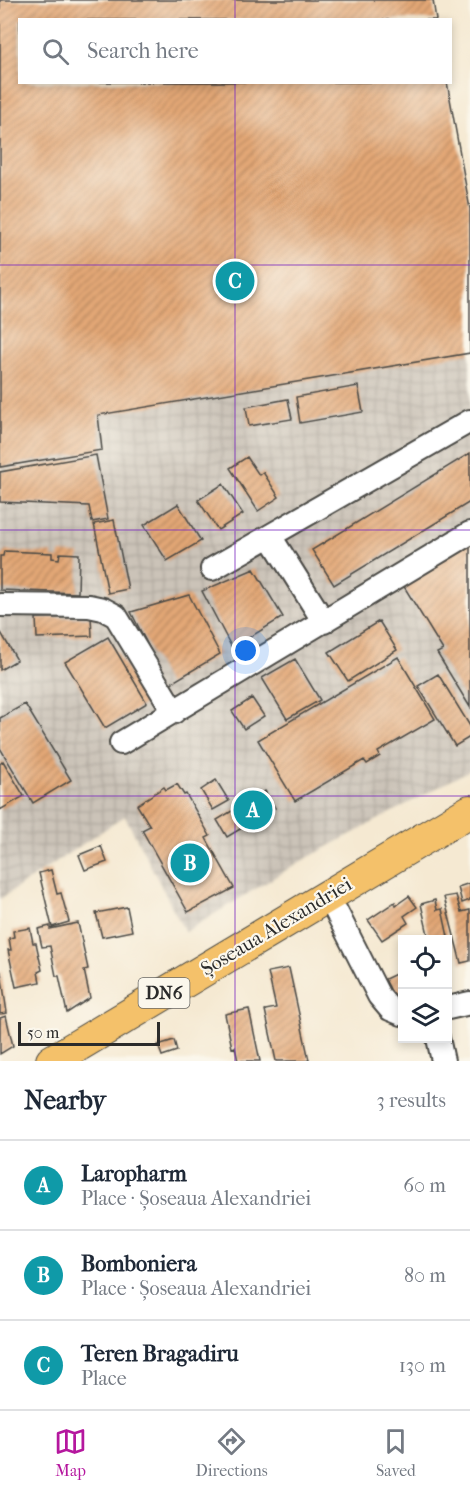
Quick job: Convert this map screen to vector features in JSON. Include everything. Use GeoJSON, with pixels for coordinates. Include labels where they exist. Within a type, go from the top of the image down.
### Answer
{"type":"FeatureCollection","features":[{"type":"Feature","properties":{"kind":"highway","name":"Șoseaua Alexandriei"},"geometry":{"type":"LineString","coordinates":[[52,1061],[470,811]]}},
{"type":"Feature","properties":{"kind":"highway","name":"Șoseaua Alexandriei"},"geometry":{"type":"LineString","coordinates":[[86,1061],[470,831]]}},
{"type":"Feature","properties":{"kind":"street"},"geometry":{"type":"LineString","coordinates":[[212,570],[470,421]]}},
{"type":"Feature","properties":{"kind":"street"},"geometry":{"type":"LineString","coordinates":[[121,743],[470,533]]}},
{"type":"Feature","properties":{"kind":"street"},"geometry":{"type":"LineString","coordinates":[[270,536],[324,622]]}},
{"type":"Feature","properties":{"kind":"street"},"geometry":{"type":"LineString","coordinates":[[0,605],[89,606],[103,609],[116,616],[174,712]]}},
{"type":"Feature","properties":{"kind":"street"},"geometry":{"type":"LineString","coordinates":[[336,911],[384,1003],[398,1013]]}},
{"type":"Feature","properties":{"kind":"street"},"geometry":{"type":"LineString","coordinates":[[452,1007],[470,1003]]}},
{"type":"Feature","properties":{"kind":"street"},"geometry":{"type":"LineString","coordinates":[[439,1043],[443,1061]]}},
{"type":"Feature","properties":{"kind":"shaded area"},"geometry":{"type":"Polygon","coordinates":[[[470,353],[470,770],[296,864],[185,932],[125,816],[0,899],[0,467],[98,415],[470,353]]]}},
{"type":"Feature","properties":{"kind":"building"},"geometry":{"type":"Polygon","coordinates":[[[0,0],[433,0],[436,18],[18,18],[18,84],[447,84],[470,209],[470,353],[98,415],[102,450],[0,467],[0,0]]]}},
{"type":"Feature","properties":{"kind":"building"},"geometry":{"type":"Polygon","coordinates":[[[358,386],[363,412],[300,423],[296,397],[358,386]]]}},
{"type":"Feature","properties":{"kind":"building"},"geometry":{"type":"Polygon","coordinates":[[[288,399],[292,419],[249,426],[246,407],[288,399]]]}},
{"type":"Feature","properties":{"kind":"building"},"geometry":{"type":"Polygon","coordinates":[[[470,453],[470,502],[334,585],[312,550],[470,453]]]}},
{"type":"Feature","properties":{"kind":"building"},"geometry":{"type":"Polygon","coordinates":[[[96,455],[108,519],[92,522],[89,506],[0,502],[0,472],[96,455]]]}},
{"type":"Feature","properties":{"kind":"building"},"geometry":{"type":"Polygon","coordinates":[[[247,457],[259,475],[263,472],[279,497],[258,511],[230,468],[247,457]]]}},
{"type":"Feature","properties":{"kind":"building"},"geometry":{"type":"Polygon","coordinates":[[[223,484],[243,514],[218,530],[198,500],[223,484]]]}},
{"type":"Feature","properties":{"kind":"building"},"geometry":{"type":"Polygon","coordinates":[[[178,504],[201,541],[167,561],[144,525],[178,504]]]}},
{"type":"Feature","properties":{"kind":"building"},"geometry":{"type":"Polygon","coordinates":[[[114,520],[128,589],[108,593],[94,524],[114,520]]]}},
{"type":"Feature","properties":{"kind":"building"},"geometry":{"type":"Polygon","coordinates":[[[470,538],[470,707],[437,653],[443,650],[400,580],[470,538]]]}},
{"type":"Feature","properties":{"kind":"building"},"geometry":{"type":"Polygon","coordinates":[[[4,551],[52,553],[52,558],[59,559],[60,553],[79,554],[78,593],[0,590],[0,556],[3,556],[4,551]]]}},
{"type":"Feature","properties":{"kind":"building"},"geometry":{"type":"Polygon","coordinates":[[[254,569],[283,617],[232,648],[202,591],[254,569]]]}},
{"type":"Feature","properties":{"kind":"building"},"geometry":{"type":"Polygon","coordinates":[[[189,595],[220,654],[168,685],[131,612],[189,595]]]}},
{"type":"Feature","properties":{"kind":"building"},"geometry":{"type":"Polygon","coordinates":[[[91,617],[92,636],[37,638],[36,618],[91,617]]]}},
{"type":"Feature","properties":{"kind":"building"},"geometry":{"type":"Polygon","coordinates":[[[379,621],[397,650],[348,681],[329,652],[379,621]]]}},
{"type":"Feature","properties":{"kind":"building"},"geometry":{"type":"Polygon","coordinates":[[[0,631],[17,660],[0,670],[0,631]]]}},
{"type":"Feature","properties":{"kind":"building"},"geometry":{"type":"Polygon","coordinates":[[[108,637],[147,703],[105,728],[65,662],[108,637]]]}},
{"type":"Feature","properties":{"kind":"building"},"geometry":{"type":"Polygon","coordinates":[[[398,657],[435,719],[378,752],[380,756],[367,764],[364,760],[295,801],[258,740],[398,657]]]}},
{"type":"Feature","properties":{"kind":"building"},"geometry":{"type":"Polygon","coordinates":[[[295,659],[320,700],[287,719],[262,678],[295,659]]]}},
{"type":"Feature","properties":{"kind":"building"},"geometry":{"type":"Polygon","coordinates":[[[438,674],[470,726],[470,737],[455,746],[418,686],[438,674]]]}},
{"type":"Feature","properties":{"kind":"building"},"geometry":{"type":"Polygon","coordinates":[[[252,698],[264,716],[244,729],[232,711],[252,698]]]}},
{"type":"Feature","properties":{"kind":"building"},"geometry":{"type":"Polygon","coordinates":[[[25,704],[71,780],[33,803],[0,748],[0,718],[25,704]]]}},
{"type":"Feature","properties":{"kind":"building"},"geometry":{"type":"Polygon","coordinates":[[[3,761],[24,796],[0,810],[0,764],[3,761]]]}},
{"type":"Feature","properties":{"kind":"building"},"geometry":{"type":"Polygon","coordinates":[[[216,780],[229,801],[213,810],[201,790],[216,780]]]}},
{"type":"Feature","properties":{"kind":"building"},"geometry":{"type":"Polygon","coordinates":[[[177,784],[184,795],[186,794],[210,836],[206,838],[234,888],[188,912],[142,830],[150,826],[137,805],[164,787],[166,790],[177,784]]]}},
{"type":"Feature","properties":{"kind":"building"},"geometry":{"type":"Polygon","coordinates":[[[265,791],[275,808],[227,837],[217,820],[265,791]]]}},
{"type":"Feature","properties":{"kind":"building"},"geometry":{"type":"Polygon","coordinates":[[[101,846],[107,862],[85,870],[79,855],[101,846]]]}},
{"type":"Feature","properties":{"kind":"building"},"geometry":{"type":"Polygon","coordinates":[[[51,870],[57,894],[61,893],[69,922],[52,927],[39,873],[51,870]]]}},
{"type":"Feature","properties":{"kind":"building"},"geometry":{"type":"Polygon","coordinates":[[[470,883],[470,900],[462,903],[458,887],[470,883]]]}},
{"type":"Feature","properties":{"kind":"building"},"geometry":{"type":"Polygon","coordinates":[[[456,895],[461,912],[470,910],[470,961],[461,963],[444,897],[456,895]]]}},
{"type":"Feature","properties":{"kind":"building"},"geometry":{"type":"Polygon","coordinates":[[[409,896],[417,907],[404,916],[408,923],[382,940],[368,920],[395,902],[396,905],[409,896]]]}},
{"type":"Feature","properties":{"kind":"building"},"geometry":{"type":"Polygon","coordinates":[[[435,900],[437,910],[442,909],[448,935],[428,935],[421,904],[435,900]]]}},
{"type":"Feature","properties":{"kind":"building"},"geometry":{"type":"Polygon","coordinates":[[[127,907],[132,931],[102,937],[96,913],[127,907]]]}},
{"type":"Feature","properties":{"kind":"building"},"geometry":{"type":"Polygon","coordinates":[[[78,923],[88,969],[84,970],[90,998],[67,1013],[50,946],[42,947],[38,929],[78,923]]]}},
{"type":"Feature","properties":{"kind":"building"},"geometry":{"type":"Polygon","coordinates":[[[30,928],[42,970],[38,972],[40,982],[16,987],[8,950],[11,950],[9,938],[14,937],[13,931],[30,928]]]}},
{"type":"Feature","properties":{"kind":"building"},"geometry":{"type":"Polygon","coordinates":[[[289,968],[309,1060],[306,1061],[276,1061],[265,1010],[276,1008],[268,972],[289,968]]]}},
{"type":"Feature","properties":{"kind":"building"},"geometry":{"type":"Polygon","coordinates":[[[0,973],[7,1013],[0,1014],[0,973]]]}},
{"type":"Feature","properties":{"kind":"building"},"geometry":{"type":"Polygon","coordinates":[[[398,973],[398,1000],[396,1001],[385,979],[398,973]]]}},
{"type":"Feature","properties":{"kind":"building"},"geometry":{"type":"Polygon","coordinates":[[[249,1009],[260,1061],[238,1061],[235,1047],[232,1048],[225,1014],[249,1009]]]}},
{"type":"Feature","properties":{"kind":"building"},"geometry":{"type":"Polygon","coordinates":[[[6,1016],[13,1046],[0,1054],[0,1018],[6,1016]]]}},
{"type":"Feature","properties":{"kind":"building"},"geometry":{"type":"Polygon","coordinates":[[[174,1040],[177,1051],[162,1056],[158,1045],[174,1040]]]}},
{"type":"Feature","properties":{"kind":"place","name":"Teren Bragadiru"},"geometry":{"type":"Point","coordinates":[235,281]}},
{"type":"Feature","properties":{"kind":"place","name":"Laropharm"},"geometry":{"type":"Point","coordinates":[253,810]}},
{"type":"Feature","properties":{"kind":"place","name":"Bomboniera"},"geometry":{"type":"Point","coordinates":[190,863]}}]}
